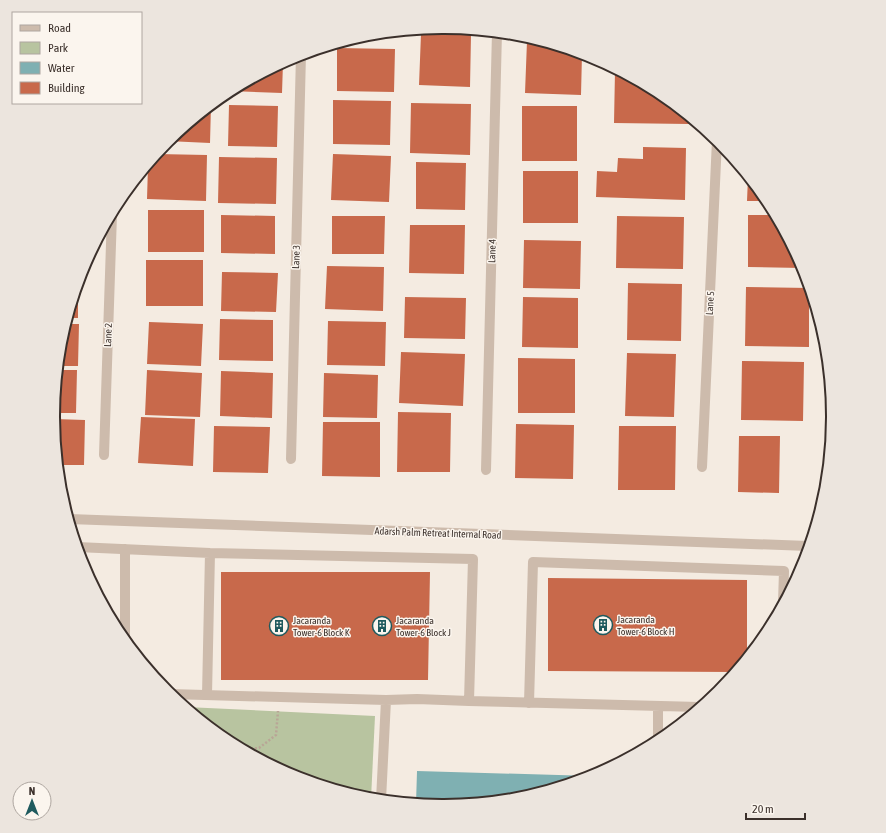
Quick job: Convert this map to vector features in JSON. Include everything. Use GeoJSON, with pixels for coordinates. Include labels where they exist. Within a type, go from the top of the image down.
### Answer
{"type":"FeatureCollection","features":[{"type":"Feature","properties":{"kind":"street","name":"Lane 4"},"geometry":{"type":"LineString","coordinates":[[486,470],[497,38]]}},
{"type":"Feature","properties":{"kind":"street","name":"Lane 3"},"geometry":{"type":"LineString","coordinates":[[290,459],[301,62]]}},
{"type":"Feature","properties":{"kind":"street","name":"Lane 5"},"geometry":{"type":"LineString","coordinates":[[702,467],[717,150]]}},
{"type":"Feature","properties":{"kind":"street","name":"Lane 2"},"geometry":{"type":"LineString","coordinates":[[104,455],[112,226]]}},
{"type":"Feature","properties":{"kind":"street","name":"Adarsh Palm Retreat Internal Road"},"geometry":{"type":"LineString","coordinates":[[75,519],[802,548]]}},
{"type":"Feature","properties":{"kind":"street"},"geometry":{"type":"LineString","coordinates":[[84,547],[473,559],[469,702]]}},
{"type":"Feature","properties":{"kind":"street"},"geometry":{"type":"LineString","coordinates":[[125,629],[126,549]]}},
{"type":"Feature","properties":{"kind":"street"},"geometry":{"type":"LineString","coordinates":[[207,695],[210,552]]}},
{"type":"Feature","properties":{"kind":"street"},"geometry":{"type":"LineString","coordinates":[[528,703],[533,562],[784,570],[783,591]]}},
{"type":"Feature","properties":{"kind":"street"},"geometry":{"type":"LineString","coordinates":[[181,694],[386,700],[417,698],[469,702],[692,707]]}},
{"type":"Feature","properties":{"kind":"street"},"geometry":{"type":"LineString","coordinates":[[381,794],[386,700]]}},
{"type":"Feature","properties":{"kind":"street"},"geometry":{"type":"LineString","coordinates":[[658,706],[658,734]]}},
{"type":"Feature","properties":{"kind":"path"},"geometry":{"type":"LineString","coordinates":[[253,748],[259,748],[276,735],[279,697]]}},
{"type":"Feature","properties":{"kind":"green space"},"geometry":{"type":"Polygon","coordinates":[[[195,707],[375,716],[371,793],[320,779],[274,760],[230,735],[195,707]]]}},
{"type":"Feature","properties":{"kind":"water"},"geometry":{"type":"Polygon","coordinates":[[[417,771],[575,776],[542,786],[493,796],[443,799],[416,798],[417,771]]]}},
{"type":"Feature","properties":{"kind":"building"},"geometry":{"type":"Polygon","coordinates":[[[421,35],[471,35],[470,87],[419,85],[421,35]]]}},
{"type":"Feature","properties":{"kind":"building"},"geometry":{"type":"Polygon","coordinates":[[[527,43],[566,54],[582,60],[581,95],[525,93],[527,43]]]}},
{"type":"Feature","properties":{"kind":"building"},"geometry":{"type":"Polygon","coordinates":[[[337,49],[395,49],[394,92],[337,91],[337,49]]]}},
{"type":"Feature","properties":{"kind":"building"},"geometry":{"type":"Polygon","coordinates":[[[283,69],[282,93],[241,91],[283,69]]]}},
{"type":"Feature","properties":{"kind":"building"},"geometry":{"type":"Polygon","coordinates":[[[615,75],[656,98],[689,124],[614,123],[615,75]]]}},
{"type":"Feature","properties":{"kind":"building"},"geometry":{"type":"Polygon","coordinates":[[[333,100],[391,101],[390,145],[333,144],[333,100]]]}},
{"type":"Feature","properties":{"kind":"building"},"geometry":{"type":"Polygon","coordinates":[[[411,103],[471,104],[470,155],[410,153],[411,103]]]}},
{"type":"Feature","properties":{"kind":"building"},"geometry":{"type":"Polygon","coordinates":[[[229,105],[278,106],[277,147],[228,146],[229,105]]]}},
{"type":"Feature","properties":{"kind":"building"},"geometry":{"type":"Polygon","coordinates":[[[522,106],[577,106],[577,161],[522,161],[522,106]]]}},
{"type":"Feature","properties":{"kind":"building"},"geometry":{"type":"Polygon","coordinates":[[[211,112],[210,143],[178,142],[211,112]]]}},
{"type":"Feature","properties":{"kind":"building"},"geometry":{"type":"Polygon","coordinates":[[[643,147],[686,148],[685,200],[596,197],[597,171],[617,172],[618,158],[643,159],[643,147]]]}},
{"type":"Feature","properties":{"kind":"building"},"geometry":{"type":"Polygon","coordinates":[[[165,154],[207,155],[206,201],[147,199],[148,174],[165,154]]]}},
{"type":"Feature","properties":{"kind":"building"},"geometry":{"type":"Polygon","coordinates":[[[333,154],[391,156],[389,202],[331,200],[333,154]]]}},
{"type":"Feature","properties":{"kind":"building"},"geometry":{"type":"Polygon","coordinates":[[[219,157],[277,158],[276,204],[218,203],[219,157]]]}},
{"type":"Feature","properties":{"kind":"building"},"geometry":{"type":"Polygon","coordinates":[[[416,162],[466,163],[465,210],[416,209],[416,162]]]}},
{"type":"Feature","properties":{"kind":"building"},"geometry":{"type":"Polygon","coordinates":[[[523,171],[578,171],[578,223],[523,223],[523,171]]]}},
{"type":"Feature","properties":{"kind":"building"},"geometry":{"type":"Polygon","coordinates":[[[748,186],[759,201],[747,201],[748,186]]]}},
{"type":"Feature","properties":{"kind":"building"},"geometry":{"type":"Polygon","coordinates":[[[148,210],[204,210],[204,252],[148,252],[148,210]]]}},
{"type":"Feature","properties":{"kind":"building"},"geometry":{"type":"Polygon","coordinates":[[[221,215],[275,216],[275,254],[221,253],[221,215]]]}},
{"type":"Feature","properties":{"kind":"building"},"geometry":{"type":"Polygon","coordinates":[[[748,215],[768,215],[786,247],[795,268],[748,267],[748,215]]]}},
{"type":"Feature","properties":{"kind":"building"},"geometry":{"type":"Polygon","coordinates":[[[332,216],[385,216],[384,254],[332,254],[332,216]]]}},
{"type":"Feature","properties":{"kind":"building"},"geometry":{"type":"Polygon","coordinates":[[[617,216],[684,217],[683,269],[616,268],[617,216]]]}},
{"type":"Feature","properties":{"kind":"building"},"geometry":{"type":"Polygon","coordinates":[[[410,225],[465,225],[464,274],[409,273],[410,225]]]}},
{"type":"Feature","properties":{"kind":"building"},"geometry":{"type":"Polygon","coordinates":[[[524,240],[581,241],[580,289],[523,288],[524,240]]]}},
{"type":"Feature","properties":{"kind":"building"},"geometry":{"type":"Polygon","coordinates":[[[146,260],[203,260],[203,306],[146,306],[146,260]]]}},
{"type":"Feature","properties":{"kind":"building"},"geometry":{"type":"Polygon","coordinates":[[[327,266],[384,267],[383,311],[325,309],[327,266]]]}},
{"type":"Feature","properties":{"kind":"building"},"geometry":{"type":"Polygon","coordinates":[[[222,272],[278,273],[276,312],[221,311],[222,272]]]}},
{"type":"Feature","properties":{"kind":"building"},"geometry":{"type":"Polygon","coordinates":[[[628,283],[682,284],[681,341],[627,340],[628,283]]]}},
{"type":"Feature","properties":{"kind":"building"},"geometry":{"type":"Polygon","coordinates":[[[746,287],[803,288],[809,308],[809,347],[745,346],[746,287]]]}},
{"type":"Feature","properties":{"kind":"building"},"geometry":{"type":"Polygon","coordinates":[[[405,297],[466,298],[465,339],[404,338],[405,297]]]}},
{"type":"Feature","properties":{"kind":"building"},"geometry":{"type":"Polygon","coordinates":[[[523,297],[578,298],[578,348],[522,347],[523,297]]]}},
{"type":"Feature","properties":{"kind":"building"},"geometry":{"type":"Polygon","coordinates":[[[78,304],[78,318],[74,318],[78,304]]]}},
{"type":"Feature","properties":{"kind":"building"},"geometry":{"type":"Polygon","coordinates":[[[220,319],[273,320],[273,361],[219,360],[220,319]]]}},
{"type":"Feature","properties":{"kind":"building"},"geometry":{"type":"Polygon","coordinates":[[[328,321],[386,322],[385,366],[327,365],[328,321]]]}},
{"type":"Feature","properties":{"kind":"building"},"geometry":{"type":"Polygon","coordinates":[[[149,322],[203,324],[201,366],[147,364],[149,322]]]}},
{"type":"Feature","properties":{"kind":"building"},"geometry":{"type":"Polygon","coordinates":[[[72,324],[79,324],[78,366],[64,366],[72,324]]]}},
{"type":"Feature","properties":{"kind":"building"},"geometry":{"type":"Polygon","coordinates":[[[401,352],[465,354],[463,406],[399,403],[401,352]]]}},
{"type":"Feature","properties":{"kind":"building"},"geometry":{"type":"Polygon","coordinates":[[[627,353],[676,354],[674,417],[625,416],[627,353]]]}},
{"type":"Feature","properties":{"kind":"building"},"geometry":{"type":"Polygon","coordinates":[[[518,358],[575,359],[575,413],[518,413],[518,358]]]}},
{"type":"Feature","properties":{"kind":"building"},"geometry":{"type":"Polygon","coordinates":[[[742,361],[804,362],[803,421],[741,420],[742,361]]]}},
{"type":"Feature","properties":{"kind":"building"},"geometry":{"type":"Polygon","coordinates":[[[64,370],[77,370],[76,413],[60,413],[64,370]]]}},
{"type":"Feature","properties":{"kind":"building"},"geometry":{"type":"Polygon","coordinates":[[[147,370],[202,373],[200,417],[145,415],[147,370]]]}},
{"type":"Feature","properties":{"kind":"building"},"geometry":{"type":"Polygon","coordinates":[[[221,371],[273,373],[272,418],[220,416],[221,371]]]}},
{"type":"Feature","properties":{"kind":"building"},"geometry":{"type":"Polygon","coordinates":[[[324,373],[378,375],[377,418],[323,417],[324,373]]]}},
{"type":"Feature","properties":{"kind":"building"},"geometry":{"type":"Polygon","coordinates":[[[398,412],[451,413],[450,472],[397,472],[398,412]]]}},
{"type":"Feature","properties":{"kind":"building"},"geometry":{"type":"Polygon","coordinates":[[[141,417],[195,419],[193,466],[138,463],[141,417]]]}},
{"type":"Feature","properties":{"kind":"building"},"geometry":{"type":"Polygon","coordinates":[[[60,419],[85,420],[84,465],[64,465],[60,419]]]}},
{"type":"Feature","properties":{"kind":"building"},"geometry":{"type":"Polygon","coordinates":[[[323,422],[380,422],[380,477],[322,476],[323,422]]]}},
{"type":"Feature","properties":{"kind":"building"},"geometry":{"type":"Polygon","coordinates":[[[516,424],[574,425],[573,479],[515,478],[516,424]]]}},
{"type":"Feature","properties":{"kind":"building"},"geometry":{"type":"Polygon","coordinates":[[[214,426],[270,427],[268,473],[213,472],[214,426]]]}},
{"type":"Feature","properties":{"kind":"building"},"geometry":{"type":"Polygon","coordinates":[[[619,426],[676,426],[675,490],[618,490],[619,426]]]}},
{"type":"Feature","properties":{"kind":"building"},"geometry":{"type":"Polygon","coordinates":[[[739,436],[780,436],[779,493],[738,492],[739,436]]]}},
{"type":"Feature","properties":{"kind":"building"},"geometry":{"type":"Polygon","coordinates":[[[221,572],[430,572],[428,680],[221,680],[221,572]]]}},
{"type":"Feature","properties":{"kind":"building"},"geometry":{"type":"Polygon","coordinates":[[[548,578],[747,580],[747,648],[728,672],[548,671],[548,578]]]}},
{"type":"Feature","properties":{"kind":"place","name":"Jacaranda Tower-6 Block H"},"geometry":{"type":"Point","coordinates":[603,625]}},
{"type":"Feature","properties":{"kind":"place","name":"Jacaranda Tower-6 Block K"},"geometry":{"type":"Point","coordinates":[279,626]}},
{"type":"Feature","properties":{"kind":"place","name":"Jacaranda Tower-6 Block J"},"geometry":{"type":"Point","coordinates":[382,626]}}]}
